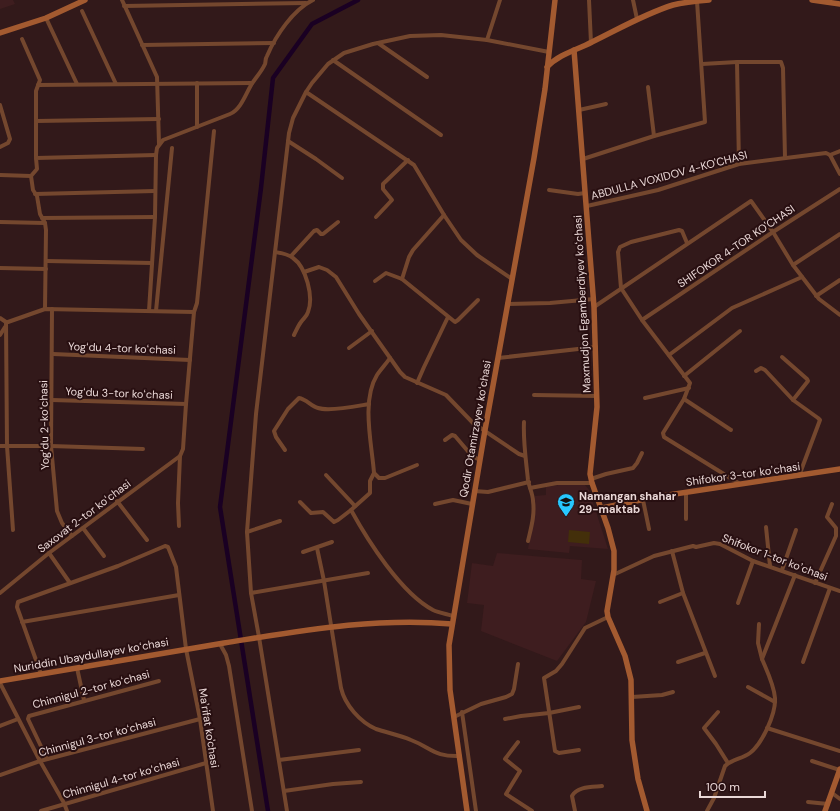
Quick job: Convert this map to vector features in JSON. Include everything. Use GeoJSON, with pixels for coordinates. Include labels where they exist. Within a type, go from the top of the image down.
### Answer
{"type":"FeatureCollection","features":[{"type":"Feature","properties":{"kind":"main road"},"geometry":{"type":"LineString","coordinates":[[0,33],[46,18],[85,0]]}},
{"type":"Feature","properties":{"kind":"main road","name":"Qodir Otamirzayev koʻchasi"},"geometry":{"type":"LineString","coordinates":[[467,811],[448,670],[449,645],[474,491],[534,158],[550,52],[555,0]]}},
{"type":"Feature","properties":{"kind":"main road"},"geometry":{"type":"LineString","coordinates":[[548,67],[554,60],[637,19],[673,5],[690,1],[697,2],[709,0]]}},
{"type":"Feature","properties":{"kind":"main road"},"geometry":{"type":"LineString","coordinates":[[812,0],[840,4]]}},
{"type":"Feature","properties":{"kind":"main road","name":"Maxmudjon Egamberdiyev koʻchasi"},"geometry":{"type":"LineString","coordinates":[[574,50],[594,299],[596,347],[597,396],[590,468],[591,481],[613,542],[615,561],[608,604],[608,617],[625,656],[630,680],[632,697],[632,740],[638,779],[647,811]]}},
{"type":"Feature","properties":{"kind":"main road","name":"Shifokor 3-tor koʼchasi"},"geometry":{"type":"LineString","coordinates":[[602,508],[686,492],[741,485],[840,469]]}},
{"type":"Feature","properties":{"kind":"main road","name":"Nuriddin Ubaydullayev koʻchasi"},"geometry":{"type":"LineString","coordinates":[[0,682],[186,649],[331,627],[403,621],[452,624]]}},
{"type":"Feature","properties":{"kind":"main road"},"geometry":{"type":"LineString","coordinates":[[825,811],[840,769]]}},
{"type":"Feature","properties":{"kind":"street"},"geometry":{"type":"LineString","coordinates":[[122,0],[156,74],[157,84],[159,144],[156,155],[155,217],[149,311]]}},
{"type":"Feature","properties":{"kind":"street"},"geometry":{"type":"LineString","coordinates":[[159,144],[163,140],[234,112],[239,106],[252,82],[264,66],[266,57],[289,21],[307,3],[313,0]]}},
{"type":"Feature","properties":{"kind":"street"},"geometry":{"type":"LineString","coordinates":[[487,40],[500,0]]}},
{"type":"Feature","properties":{"kind":"street"},"geometry":{"type":"LineString","coordinates":[[589,0],[591,43]]}},
{"type":"Feature","properties":{"kind":"street"},"geometry":{"type":"LineString","coordinates":[[633,0],[637,19]]}},
{"type":"Feature","properties":{"kind":"street"},"geometry":{"type":"LineString","coordinates":[[835,0],[840,4]]}},
{"type":"Feature","properties":{"kind":"street"},"geometry":{"type":"LineString","coordinates":[[124,6],[289,2],[307,3]]}},
{"type":"Feature","properties":{"kind":"street"},"geometry":{"type":"LineString","coordinates":[[583,159],[654,136],[705,122],[697,2]]}},
{"type":"Feature","properties":{"kind":"street"},"geometry":{"type":"LineString","coordinates":[[82,11],[116,84]]}},
{"type":"Feature","properties":{"kind":"street"},"geometry":{"type":"LineString","coordinates":[[46,18],[76,84]]}},
{"type":"Feature","properties":{"kind":"street"},"geometry":{"type":"LineString","coordinates":[[287,811],[257,638],[251,593],[247,532],[256,414],[267,308],[288,141],[293,118],[312,83],[333,60],[344,53],[378,43],[410,36],[441,35],[487,40],[550,52]]}},
{"type":"Feature","properties":{"kind":"street"},"geometry":{"type":"LineString","coordinates":[[22,39],[39,77],[40,83],[36,91],[37,169],[31,176],[32,188],[38,199],[42,218],[45,223],[47,237],[45,309]]}},
{"type":"Feature","properties":{"kind":"street"},"geometry":{"type":"LineString","coordinates":[[142,45],[274,43]]}},
{"type":"Feature","properties":{"kind":"street"},"geometry":{"type":"LineString","coordinates":[[378,43],[427,77]]}},
{"type":"Feature","properties":{"kind":"street"},"geometry":{"type":"LineString","coordinates":[[333,60],[442,135]]}},
{"type":"Feature","properties":{"kind":"street"},"geometry":{"type":"LineString","coordinates":[[737,62],[739,164]]}},
{"type":"Feature","properties":{"kind":"street"},"geometry":{"type":"LineString","coordinates":[[702,64],[778,62],[783,65],[786,158]]}},
{"type":"Feature","properties":{"kind":"street"},"geometry":{"type":"LineString","coordinates":[[38,85],[252,82]]}},
{"type":"Feature","properties":{"kind":"street"},"geometry":{"type":"LineString","coordinates":[[197,83],[197,127]]}},
{"type":"Feature","properties":{"kind":"street"},"geometry":{"type":"LineString","coordinates":[[648,87],[654,136]]}},
{"type":"Feature","properties":{"kind":"street"},"geometry":{"type":"LineString","coordinates":[[306,92],[408,160],[418,169],[444,215],[461,240],[477,255],[512,279]]}},
{"type":"Feature","properties":{"kind":"street"},"geometry":{"type":"LineString","coordinates":[[579,110],[606,104]]}},
{"type":"Feature","properties":{"kind":"street"},"geometry":{"type":"LineString","coordinates":[[0,105],[10,139],[8,143],[0,147]]}},
{"type":"Feature","properties":{"kind":"street"},"geometry":{"type":"LineString","coordinates":[[36,121],[159,119]]}},
{"type":"Feature","properties":{"kind":"street"},"geometry":{"type":"LineString","coordinates":[[180,526],[178,503],[180,456],[183,449],[194,312],[197,306],[214,131]]}},
{"type":"Feature","properties":{"kind":"street"},"geometry":{"type":"LineString","coordinates":[[288,141],[311,155],[342,178]]}},
{"type":"Feature","properties":{"kind":"street"},"geometry":{"type":"LineString","coordinates":[[156,311],[172,148]]}},
{"type":"Feature","properties":{"kind":"street"},"geometry":{"type":"LineString","coordinates":[[840,151],[830,155],[840,174]]}},
{"type":"Feature","properties":{"kind":"street","name":"ABDULLA VOXIDOV 4-KO'CHASI"},"geometry":{"type":"LineString","coordinates":[[587,206],[658,190],[739,164],[826,153],[830,155]]}},
{"type":"Feature","properties":{"kind":"street"},"geometry":{"type":"LineString","coordinates":[[36,158],[156,155]]}},
{"type":"Feature","properties":{"kind":"street"},"geometry":{"type":"LineString","coordinates":[[376,217],[392,200],[383,189],[384,182],[408,160]]}},
{"type":"Feature","properties":{"kind":"street"},"geometry":{"type":"LineString","coordinates":[[0,175],[31,176]]}},
{"type":"Feature","properties":{"kind":"street","name":"SHIFOKOR 4-TOR KO'CHASI"},"geometry":{"type":"LineString","coordinates":[[642,320],[840,189]]}},
{"type":"Feature","properties":{"kind":"street"},"geometry":{"type":"LineString","coordinates":[[549,190],[578,194],[586,193]]}},
{"type":"Feature","properties":{"kind":"street"},"geometry":{"type":"LineString","coordinates":[[35,194],[155,191]]}},
{"type":"Feature","properties":{"kind":"street"},"geometry":{"type":"LineString","coordinates":[[594,307],[751,201],[816,296],[840,315]]}},
{"type":"Feature","properties":{"kind":"street"},"geometry":{"type":"LineString","coordinates":[[402,279],[409,257],[413,250],[444,215]]}},
{"type":"Feature","properties":{"kind":"street"},"geometry":{"type":"LineString","coordinates":[[42,218],[155,217]]}},
{"type":"Feature","properties":{"kind":"street"},"geometry":{"type":"LineString","coordinates":[[0,222],[45,223]]}},
{"type":"Feature","properties":{"kind":"street"},"geometry":{"type":"LineString","coordinates":[[291,256],[314,231],[317,230],[323,234],[338,222]]}},
{"type":"Feature","properties":{"kind":"street"},"geometry":{"type":"LineString","coordinates":[[686,244],[682,231],[677,230],[620,247],[618,252],[621,288],[642,320],[690,383],[684,399],[663,433],[664,437],[741,485]]}},
{"type":"Feature","properties":{"kind":"street"},"geometry":{"type":"LineString","coordinates":[[794,265],[840,234]]}},
{"type":"Feature","properties":{"kind":"street"},"geometry":{"type":"LineString","coordinates":[[275,252],[291,256],[298,262],[304,272],[309,286],[310,307],[294,335]]}},
{"type":"Feature","properties":{"kind":"street"},"geometry":{"type":"LineString","coordinates":[[46,261],[152,263]]}},
{"type":"Feature","properties":{"kind":"street"},"geometry":{"type":"LineString","coordinates":[[304,272],[319,267],[327,270],[336,277],[359,314],[404,377],[440,391],[446,395],[467,418],[519,454],[525,456]]}},
{"type":"Feature","properties":{"kind":"street"},"geometry":{"type":"LineString","coordinates":[[0,268],[46,269]]}},
{"type":"Feature","properties":{"kind":"street"},"geometry":{"type":"LineString","coordinates":[[375,281],[386,273],[402,279],[456,322],[478,300]]}},
{"type":"Feature","properties":{"kind":"street"},"geometry":{"type":"LineString","coordinates":[[669,355],[732,308],[802,277]]}},
{"type":"Feature","properties":{"kind":"street"},"geometry":{"type":"LineString","coordinates":[[816,296],[840,280]]}},
{"type":"Feature","properties":{"kind":"street"},"geometry":{"type":"LineString","coordinates":[[507,304],[550,303],[594,299]]}},
{"type":"Feature","properties":{"kind":"street"},"geometry":{"type":"LineString","coordinates":[[0,335],[5,325],[45,309],[194,312]]}},
{"type":"Feature","properties":{"kind":"street","name":"Yogʻdu 2-koʻchasi"},"geometry":{"type":"LineString","coordinates":[[52,309],[51,446],[57,511],[62,523],[72,536]]}},
{"type":"Feature","properties":{"kind":"street"},"geometry":{"type":"LineString","coordinates":[[418,383],[448,317]]}},
{"type":"Feature","properties":{"kind":"street"},"geometry":{"type":"LineString","coordinates":[[0,318],[5,325],[6,446],[13,530]]}},
{"type":"Feature","properties":{"kind":"street"},"geometry":{"type":"LineString","coordinates":[[349,348],[372,331]]}},
{"type":"Feature","properties":{"kind":"street"},"geometry":{"type":"LineString","coordinates":[[684,376],[740,331]]}},
{"type":"Feature","properties":{"kind":"street"},"geometry":{"type":"LineString","coordinates":[[498,358],[596,347]]}},
{"type":"Feature","properties":{"kind":"street","name":"Yogʻdu 4-tor koʻchasi"},"geometry":{"type":"LineString","coordinates":[[52,354],[190,360]]}},
{"type":"Feature","properties":{"kind":"street"},"geometry":{"type":"LineString","coordinates":[[782,356],[807,378],[808,381],[793,400]]}},
{"type":"Feature","properties":{"kind":"street"},"geometry":{"type":"LineString","coordinates":[[300,502],[311,513],[323,512],[334,522],[370,494],[370,481],[374,473],[369,404],[377,376],[390,358]]}},
{"type":"Feature","properties":{"kind":"street"},"geometry":{"type":"LineString","coordinates":[[756,371],[761,368],[765,370],[793,400],[820,420],[798,476]]}},
{"type":"Feature","properties":{"kind":"street"},"geometry":{"type":"LineString","coordinates":[[645,398],[689,388]]}},
{"type":"Feature","properties":{"kind":"street"},"geometry":{"type":"LineString","coordinates":[[534,395],[597,396]]}},
{"type":"Feature","properties":{"kind":"street"},"geometry":{"type":"LineString","coordinates":[[285,450],[276,437],[274,431],[288,409],[299,398],[308,404],[322,409],[369,404]]}},
{"type":"Feature","properties":{"kind":"street"},"geometry":{"type":"LineString","coordinates":[[684,399],[731,430]]}},
{"type":"Feature","properties":{"kind":"street","name":"Yogʻdu 3-tor koʻchasi"},"geometry":{"type":"LineString","coordinates":[[52,400],[186,404]]}},
{"type":"Feature","properties":{"kind":"street"},"geometry":{"type":"LineString","coordinates":[[524,422],[525,456],[530,488],[534,501],[534,512],[528,541]]}},
{"type":"Feature","properties":{"kind":"street"},"geometry":{"type":"LineString","coordinates":[[445,440],[452,435],[455,436],[472,456],[480,460]]}},
{"type":"Feature","properties":{"kind":"street"},"geometry":{"type":"LineString","coordinates":[[0,446],[143,449]]}},
{"type":"Feature","properties":{"kind":"street"},"geometry":{"type":"LineString","coordinates":[[530,488],[557,483],[591,481],[606,474],[633,468],[637,464],[642,453]]}},
{"type":"Feature","properties":{"kind":"street","name":"Saxovat 2-tor koʻchasi"},"geometry":{"type":"LineString","coordinates":[[0,593],[117,501],[180,456]]}},
{"type":"Feature","properties":{"kind":"street"},"geometry":{"type":"LineString","coordinates":[[374,473],[380,478],[385,478],[417,465]]}},
{"type":"Feature","properties":{"kind":"street"},"geometry":{"type":"LineString","coordinates":[[326,475],[355,506]]}},
{"type":"Feature","properties":{"kind":"street"},"geometry":{"type":"LineString","coordinates":[[474,491],[488,492],[529,482]]}},
{"type":"Feature","properties":{"kind":"street"},"geometry":{"type":"LineString","coordinates":[[686,492],[686,519]]}},
{"type":"Feature","properties":{"kind":"street"},"geometry":{"type":"LineString","coordinates":[[435,504],[453,500],[472,504]]}},
{"type":"Feature","properties":{"kind":"street"},"geometry":{"type":"LineString","coordinates":[[643,500],[649,529]]}},
{"type":"Feature","properties":{"kind":"street"},"geometry":{"type":"LineString","coordinates":[[117,501],[147,540]]}},
{"type":"Feature","properties":{"kind":"street"},"geometry":{"type":"LineString","coordinates":[[814,583],[836,536],[836,528],[827,518],[832,504]]}},
{"type":"Feature","properties":{"kind":"street"},"geometry":{"type":"LineString","coordinates":[[351,510],[368,539],[395,576],[408,590],[433,610],[453,616]]}},
{"type":"Feature","properties":{"kind":"street"},"geometry":{"type":"LineString","coordinates":[[247,532],[280,521]]}},
{"type":"Feature","properties":{"kind":"street"},"geometry":{"type":"LineString","coordinates":[[766,527],[770,566]]}},
{"type":"Feature","properties":{"kind":"street"},"geometry":{"type":"LineString","coordinates":[[83,528],[104,556]]}},
{"type":"Feature","properties":{"kind":"street"},"geometry":{"type":"LineString","coordinates":[[782,570],[796,530]]}},
{"type":"Feature","properties":{"kind":"street"},"geometry":{"type":"LineString","coordinates":[[303,552],[332,542]]}},
{"type":"Feature","properties":{"kind":"street","name":"Shifokor 1-tor koʼchasi"},"geometry":{"type":"LineString","coordinates":[[613,575],[654,556],[693,546],[696,547],[714,543],[720,544],[753,561],[782,570],[840,592]]}},
{"type":"Feature","properties":{"kind":"street","name":"Maʼrifat ko'chasi"},"geometry":{"type":"LineString","coordinates":[[70,583],[118,566],[166,546],[170,549],[176,567],[186,649],[200,719],[214,811]]}},
{"type":"Feature","properties":{"kind":"street"},"geometry":{"type":"LineString","coordinates":[[316,548],[324,581],[342,694],[356,715],[375,728],[412,740],[439,754],[460,756]]}},
{"type":"Feature","properties":{"kind":"street"},"geometry":{"type":"LineString","coordinates":[[672,551],[683,593],[715,676]]}},
{"type":"Feature","properties":{"kind":"street"},"geometry":{"type":"LineString","coordinates":[[41,674],[17,607],[18,602],[70,583],[49,553]]}},
{"type":"Feature","properties":{"kind":"street"},"geometry":{"type":"LineString","coordinates":[[738,603],[753,561]]}},
{"type":"Feature","properties":{"kind":"street"},"geometry":{"type":"LineString","coordinates":[[251,593],[368,573]]}},
{"type":"Feature","properties":{"kind":"street"},"geometry":{"type":"LineString","coordinates":[[762,659],[795,576]]}},
{"type":"Feature","properties":{"kind":"street"},"geometry":{"type":"LineString","coordinates":[[803,662],[830,588]]}},
{"type":"Feature","properties":{"kind":"street"},"geometry":{"type":"LineString","coordinates":[[660,602],[683,593]]}},
{"type":"Feature","properties":{"kind":"street"},"geometry":{"type":"LineString","coordinates":[[22,622],[179,595]]}},
{"type":"Feature","properties":{"kind":"street"},"geometry":{"type":"LineString","coordinates":[[579,750],[559,753],[555,752],[544,677],[556,671],[562,664],[585,628],[608,617]]}},
{"type":"Feature","properties":{"kind":"street"},"geometry":{"type":"LineString","coordinates":[[707,811],[714,798],[723,768],[728,763],[745,756],[757,746],[767,728],[774,702],[772,688],[758,643],[759,624]]}},
{"type":"Feature","properties":{"kind":"street"},"geometry":{"type":"LineString","coordinates":[[222,644],[229,666],[252,811]]}},
{"type":"Feature","properties":{"kind":"street"},"geometry":{"type":"LineString","coordinates":[[678,662],[705,653]]}},
{"type":"Feature","properties":{"kind":"street"},"geometry":{"type":"LineString","coordinates":[[454,716],[481,704],[506,698],[512,694],[518,664]]}},
{"type":"Feature","properties":{"kind":"street"},"geometry":{"type":"LineString","coordinates":[[77,668],[84,700]]}},
{"type":"Feature","properties":{"kind":"street","name":"Chinnigul 2-tor koʻchasi"},"geometry":{"type":"LineString","coordinates":[[47,759],[28,716],[159,681]]}},
{"type":"Feature","properties":{"kind":"street"},"geometry":{"type":"LineString","coordinates":[[0,682],[67,811]]}},
{"type":"Feature","properties":{"kind":"street"},"geometry":{"type":"LineString","coordinates":[[748,687],[774,702]]}},
{"type":"Feature","properties":{"kind":"street"},"geometry":{"type":"LineString","coordinates":[[632,697],[662,695],[673,692]]}},
{"type":"Feature","properties":{"kind":"street"},"geometry":{"type":"LineString","coordinates":[[505,719],[579,707]]}},
{"type":"Feature","properties":{"kind":"street"},"geometry":{"type":"LineString","coordinates":[[462,712],[476,811]]}},
{"type":"Feature","properties":{"kind":"street"},"geometry":{"type":"LineString","coordinates":[[718,712],[704,728],[728,763]]}},
{"type":"Feature","properties":{"kind":"street"},"geometry":{"type":"LineString","coordinates":[[0,726],[18,719]]}},
{"type":"Feature","properties":{"kind":"street","name":"Chinnigul 3-tor koʻchasi"},"geometry":{"type":"LineString","coordinates":[[0,775],[47,759],[200,719]]}},
{"type":"Feature","properties":{"kind":"street"},"geometry":{"type":"LineString","coordinates":[[767,728],[840,751]]}},
{"type":"Feature","properties":{"kind":"street"},"geometry":{"type":"LineString","coordinates":[[518,742],[504,758],[520,771],[506,794],[532,811]]}},
{"type":"Feature","properties":{"kind":"street"},"geometry":{"type":"LineString","coordinates":[[279,760],[359,750]]}},
{"type":"Feature","properties":{"kind":"street"},"geometry":{"type":"LineString","coordinates":[[812,761],[840,769]]}},
{"type":"Feature","properties":{"kind":"street"},"geometry":{"type":"LineString","coordinates":[[461,764],[469,762]]}},
{"type":"Feature","properties":{"kind":"street","name":"Chinnigul 4-tor koʻchasi"},"geometry":{"type":"LineString","coordinates":[[41,811],[64,803],[206,763]]}},
{"type":"Feature","properties":{"kind":"street"},"geometry":{"type":"LineString","coordinates":[[284,791],[333,784],[362,782]]}},
{"type":"Feature","properties":{"kind":"street"},"geometry":{"type":"LineString","coordinates":[[576,811],[572,796],[574,792],[584,788],[602,786]]}},
{"type":"Feature","properties":{"kind":"street"},"geometry":{"type":"LineString","coordinates":[[464,792],[473,791]]}},
{"type":"Feature","properties":{"kind":"street"},"geometry":{"type":"LineString","coordinates":[[832,793],[840,799]]}},
{"type":"Feature","properties":{"kind":"street"},"geometry":{"type":"LineString","coordinates":[[808,802],[828,804]]}},
{"type":"Feature","properties":{"kind":"shaded area"},"geometry":{"type":"Polygon","coordinates":[[[0,0],[13,0],[15,4],[0,9],[0,0]]]}},
{"type":"Feature","properties":{"kind":"shaded area","name":"Namangan shahar 29-maktab"},"geometry":{"type":"Polygon","coordinates":[[[558,485],[585,485],[589,490],[608,549],[570,546],[569,553],[528,549],[535,496],[546,495],[546,487],[558,485]]]}},
{"type":"Feature","properties":{"kind":"shaded area"},"geometry":{"type":"Polygon","coordinates":[[[569,530],[590,532],[589,544],[568,542],[569,530]]]}},
{"type":"Feature","properties":{"kind":"shaded area"},"geometry":{"type":"Polygon","coordinates":[[[497,553],[582,560],[581,579],[596,581],[586,622],[557,661],[481,631],[484,605],[467,603],[472,563],[493,566],[497,553]]]}},
{"type":"Feature","properties":{"kind":"waterway"},"geometry":{"type":"LineString","coordinates":[[268,811],[220,507],[261,188],[273,78],[312,24],[358,0]]}},
{"type":"Feature","properties":{"kind":"place","name":"Namangan shahar 29-maktab"},"geometry":{"type":"Point","coordinates":[566,517]}}]}
